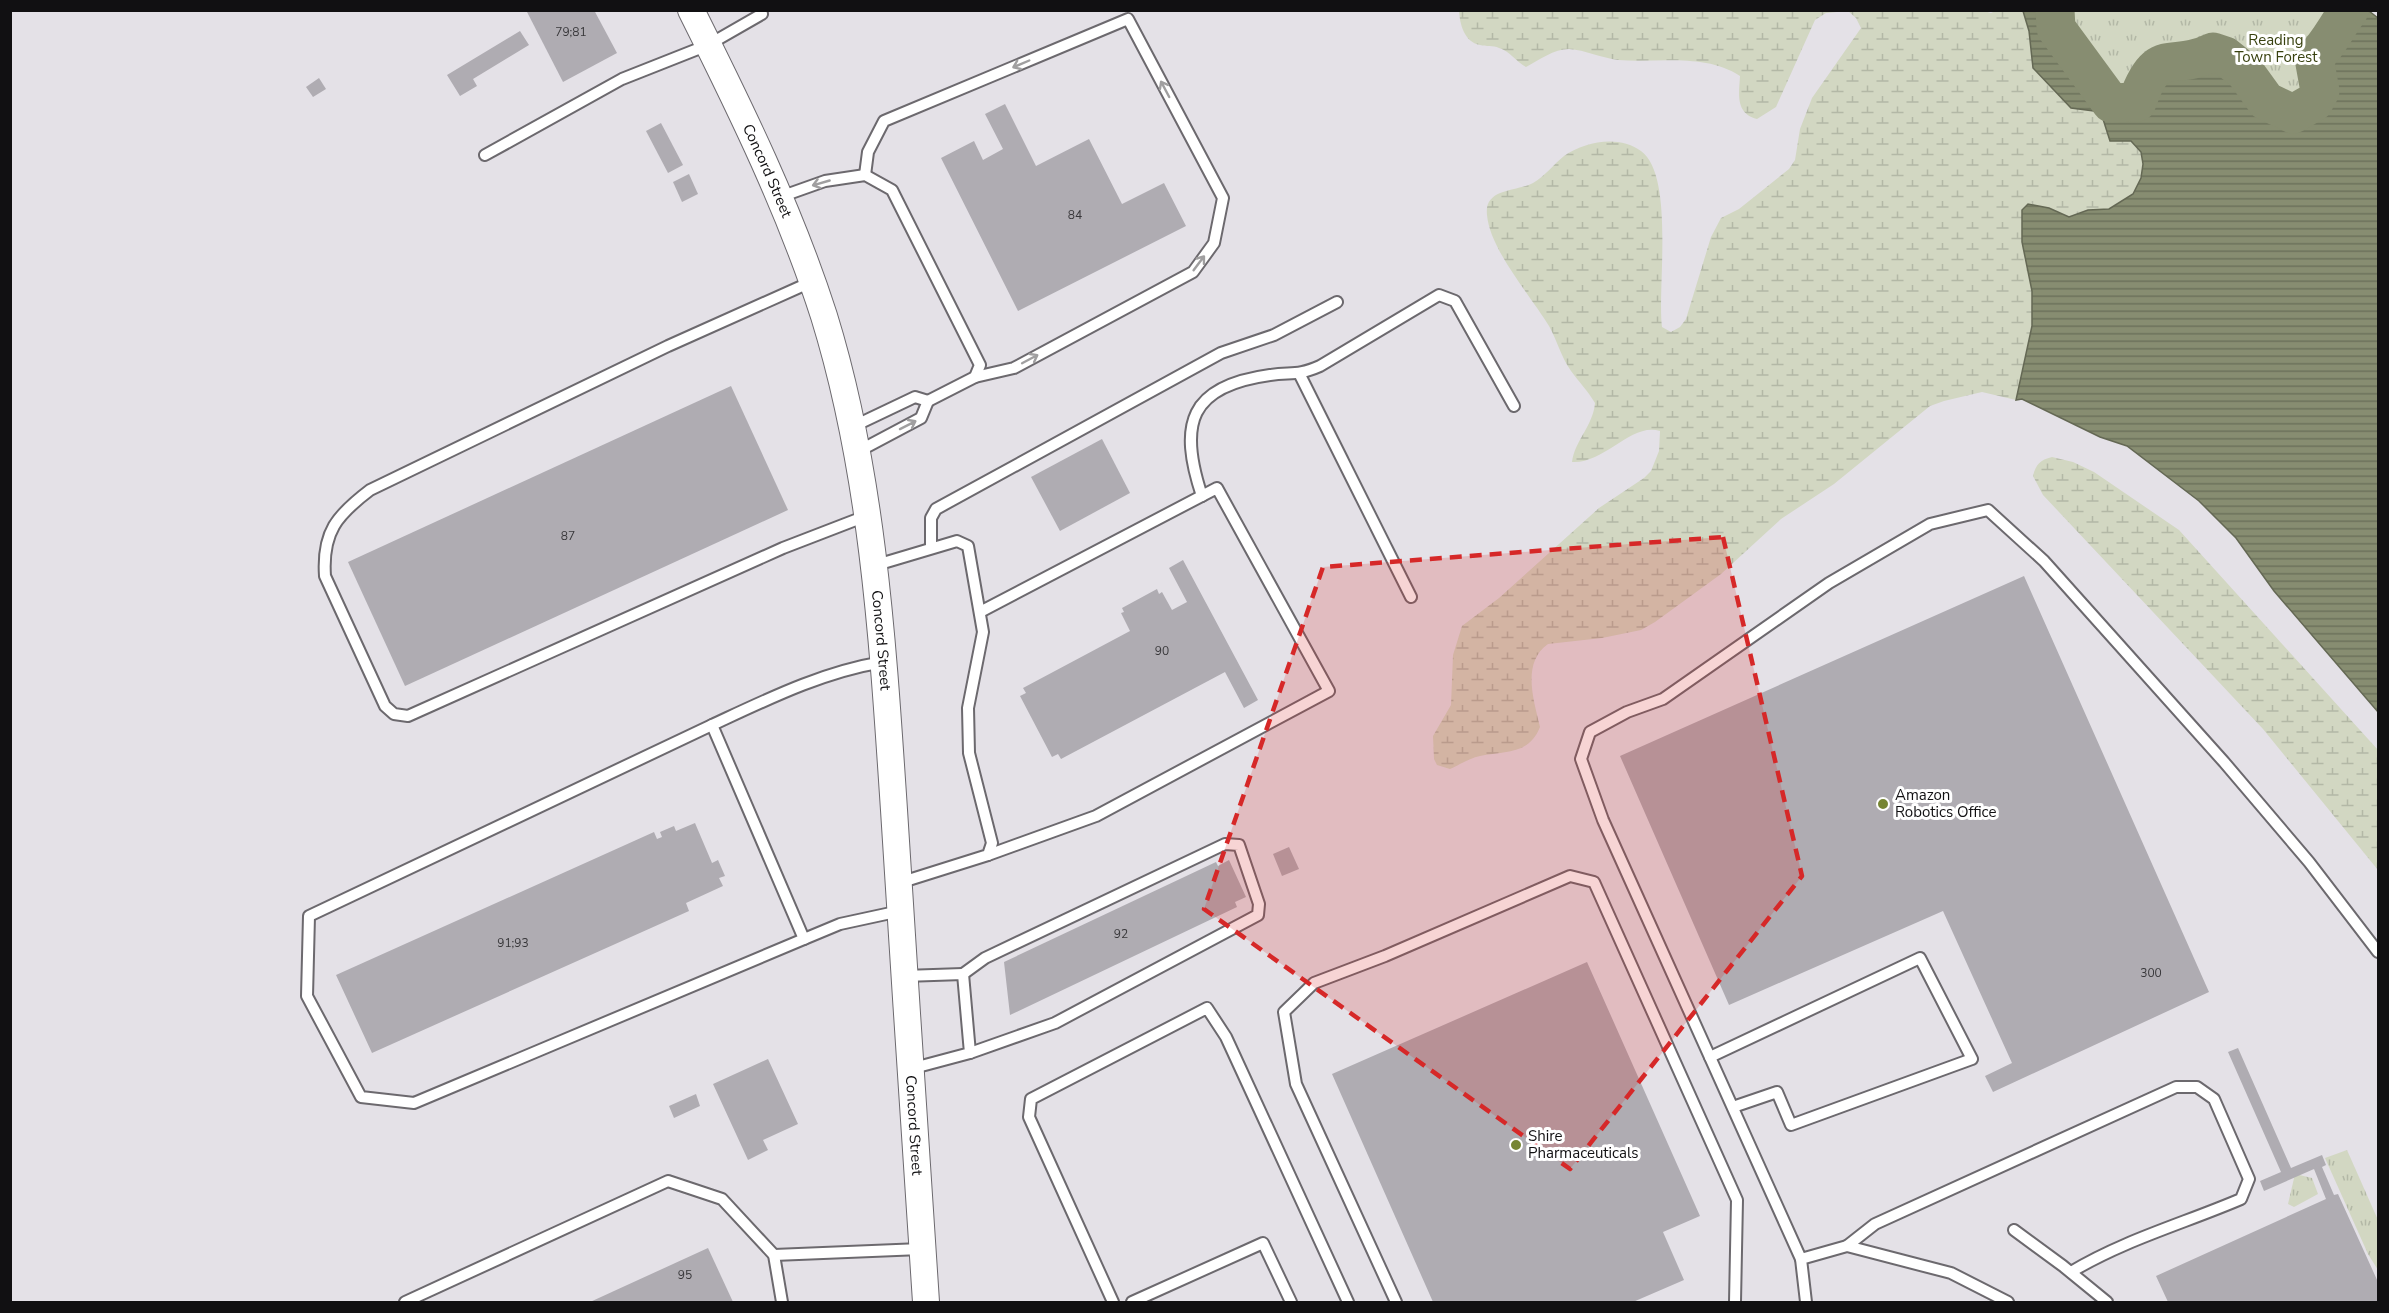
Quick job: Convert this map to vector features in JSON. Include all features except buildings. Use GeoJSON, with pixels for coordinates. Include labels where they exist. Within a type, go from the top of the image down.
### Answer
{"type":"FeatureCollection","features":[{"type":"Feature","properties":{"kind":"street","name":"Concord Street"},"geometry":{"type":"LineString","coordinates":[[691,10],[780,197],[824,317],[857,452],[867,516],[883,662],[926,1302]]}},
{"type":"Feature","properties":{"kind":"lane"},"geometry":{"type":"LineString","coordinates":[[485,155],[622,79],[708,45],[763,12]]}},
{"type":"Feature","properties":{"kind":"lane"},"geometry":{"type":"LineString","coordinates":[[857,452],[921,418],[928,401],[975,377],[1014,368],[1193,272],[1214,243],[1223,198],[1128,19],[884,121],[867,152],[865,175]]}},
{"type":"Feature","properties":{"kind":"lane"},"geometry":{"type":"LineString","coordinates":[[780,197],[825,181],[865,175],[892,190],[902,205],[980,364],[975,377]]}},
{"type":"Feature","properties":{"kind":"lane"},"geometry":{"type":"LineString","coordinates":[[811,282],[668,346],[370,490],[339,516],[326,544],[323,558],[325,576],[385,706],[394,714],[408,716],[783,548],[867,516]]}},
{"type":"Feature","properties":{"kind":"lane"},"geometry":{"type":"LineString","coordinates":[[1202,496],[1189,451],[1194,413],[1207,399],[1226,386],[1273,375],[1300,375],[1320,366],[1439,295],[1455,301],[1514,406]]}},
{"type":"Feature","properties":{"kind":"lane"},"geometry":{"type":"LineString","coordinates":[[931,548],[931,518],[936,509],[1221,353],[1274,336],[1337,302]]}},
{"type":"Feature","properties":{"kind":"lane"},"geometry":{"type":"LineString","coordinates":[[1300,375],[1411,597]]}},
{"type":"Feature","properties":{"kind":"lane"},"geometry":{"type":"LineString","coordinates":[[852,427],[915,397],[928,401]]}},
{"type":"Feature","properties":{"kind":"lane"},"geometry":{"type":"LineString","coordinates":[[899,883],[988,855],[1096,816],[1329,691],[1217,488],[980,612]]}},
{"type":"Feature","properties":{"kind":"lane"},"geometry":{"type":"LineString","coordinates":[[1806,1302],[1801,1258],[1603,820],[1581,759],[1590,732],[1627,712],[1662,699],[1829,583],[1930,524],[1988,510],[2044,561],[2224,762],[2309,862],[2379,952]]}},
{"type":"Feature","properties":{"kind":"lane"},"geometry":{"type":"LineString","coordinates":[[873,566],[957,541],[968,546],[984,632],[968,708],[969,753],[992,843],[988,855]]}},
{"type":"Feature","properties":{"kind":"lane"},"geometry":{"type":"LineString","coordinates":[[883,662],[853,667],[788,689],[309,916],[307,996],[361,1097],[414,1103],[840,924],[901,911]]}},
{"type":"Feature","properties":{"kind":"lane"},"geometry":{"type":"LineString","coordinates":[[712,724],[804,939]]}},
{"type":"Feature","properties":{"kind":"lane"},"geometry":{"type":"LineString","coordinates":[[904,976],[963,974],[985,958],[1226,844],[1239,845],[1259,904],[1258,915],[1055,1023],[970,1053],[910,1069]]}},
{"type":"Feature","properties":{"kind":"lane"},"geometry":{"type":"LineString","coordinates":[[1396,1302],[1296,1084],[1284,1012],[1314,983],[1385,956],[1570,876],[1594,882],[1737,1200],[1735,1302]]}},
{"type":"Feature","properties":{"kind":"lane"},"geometry":{"type":"LineString","coordinates":[[1710,1057],[1920,958],[1972,1059],[1791,1125],[1777,1092],[1733,1107]]}},
{"type":"Feature","properties":{"kind":"lane"},"geometry":{"type":"LineString","coordinates":[[963,974],[970,1053]]}},
{"type":"Feature","properties":{"kind":"lane"},"geometry":{"type":"LineString","coordinates":[[1113,1302],[1029,1117],[1031,1099],[1207,1008],[1226,1037],[1348,1302]]}},
{"type":"Feature","properties":{"kind":"lane"},"geometry":{"type":"LineString","coordinates":[[1801,1258],[1847,1246],[1875,1224],[2176,1087],[2197,1088],[2214,1099],[2249,1179],[2241,1199],[2178,1226],[2103,1253],[2071,1272]]}},
{"type":"Feature","properties":{"kind":"lane"},"geometry":{"type":"LineString","coordinates":[[405,1302],[668,1181],[722,1198],[774,1255],[782,1302]]}},
{"type":"Feature","properties":{"kind":"lane"},"geometry":{"type":"LineString","coordinates":[[2014,1230],[2107,1302]]}},
{"type":"Feature","properties":{"kind":"lane"},"geometry":{"type":"LineString","coordinates":[[1132,1302],[1263,1243],[1291,1302]]}},
{"type":"Feature","properties":{"kind":"lane"},"geometry":{"type":"LineString","coordinates":[[1847,1246],[1951,1272],[2008,1302]]}},
{"type":"Feature","properties":{"kind":"lane"},"geometry":{"type":"LineString","coordinates":[[774,1255],[922,1249]]}},
{"type":"Feature","properties":{"kind":"highlighted area"},"geometry":{"type":"Polygon","coordinates":[[[1723,537],[1802,876],[1570,1169],[1204,909],[1323,567],[1723,537]]]}},
{"type":"Feature","properties":{"kind":"green space"},"geometry":{"type":"Polygon","coordinates":[[[1981,10],[1991,13],[2023,11],[2029,31],[2033,68],[2071,108],[2094,111],[2103,119],[2110,141],[2131,141],[2141,152],[2143,164],[2141,178],[2133,194],[2109,209],[2088,210],[2069,217],[2049,208],[2028,204],[2022,210],[2022,242],[2032,291],[2032,326],[2016,400],[1982,392],[1930,406],[1834,484],[1781,519],[1721,574],[1655,622],[1641,630],[1602,638],[1548,644],[1540,652],[1532,672],[1533,694],[1540,727],[1530,743],[1515,750],[1476,757],[1450,769],[1437,765],[1434,759],[1433,736],[1451,705],[1453,655],[1462,626],[1499,598],[1599,508],[1644,478],[1651,471],[1659,451],[1660,431],[1649,430],[1628,437],[1596,457],[1572,462],[1591,419],[1595,403],[1568,366],[1549,326],[1503,258],[1490,229],[1487,206],[1496,195],[1502,192],[1533,183],[1564,156],[1582,147],[1613,142],[1623,143],[1641,151],[1651,164],[1658,184],[1662,234],[1662,327],[1671,332],[1680,327],[1686,319],[1711,237],[1721,218],[1739,209],[1789,169],[1795,160],[1800,129],[1812,98],[1861,28],[1856,18],[1848,11],[1826,13],[1815,20],[1776,107],[1757,119],[1742,108],[1739,96],[1740,76],[1726,69],[1712,64],[1681,60],[1618,60],[1569,49],[1552,53],[1526,67],[1503,49],[1480,45],[1470,40],[1462,27],[1459,11],[1981,10]]]}},
{"type":"Feature","properties":{"kind":"green space","name":"Reading Town Forest"},"geometry":{"type":"Polygon","coordinates":[[[2055,11],[2349,11],[2314,58],[2320,91],[2314,102],[2293,114],[2266,101],[2245,72],[2213,52],[2197,59],[2182,60],[2146,76],[2137,102],[2111,103],[2056,28],[2055,11]]]}},
{"type":"Feature","properties":{"kind":"green space"},"geometry":{"type":"Polygon","coordinates":[[[2052,457],[2073,462],[2094,472],[2179,530],[2378,750],[2378,870],[2263,729],[2043,495],[2033,476],[2039,463],[2052,457]]]}},
{"type":"Feature","properties":{"kind":"green space"},"geometry":{"type":"Polygon","coordinates":[[[2347,1150],[2378,1220],[2378,1270],[2368,1254],[2325,1158],[2347,1150]]]}},
{"type":"Feature","properties":{"kind":"green space"},"geometry":{"type":"Polygon","coordinates":[[[2295,1174],[2312,1178],[2318,1194],[2294,1207],[2288,1204],[2295,1174]]]}},
{"type":"Feature","properties":{"kind":"shaded area"},"geometry":{"type":"Polygon","coordinates":[[[2023,11],[2055,11],[2056,28],[2111,103],[2136,101],[2144,83],[2159,65],[2198,58],[2213,52],[2225,56],[2245,72],[2266,101],[2293,114],[2314,102],[2320,91],[2314,58],[2349,11],[2369,11],[2378,18],[2378,712],[2274,591],[2236,538],[2199,501],[2127,446],[2100,437],[2022,399],[2016,400],[2032,326],[2032,291],[2022,242],[2022,210],[2028,204],[2049,208],[2069,217],[2088,210],[2109,209],[2133,194],[2141,178],[2143,164],[2141,152],[2131,141],[2110,141],[2103,119],[2094,111],[2071,108],[2033,68],[2029,31],[2023,11]]]}},
{"type":"Feature","properties":{"kind":"waterway"},"geometry":{"type":"LineString","coordinates":[[2055,10],[2056,28],[2111,103],[2137,102],[2152,72],[2159,66],[2198,58],[2213,52],[2225,56],[2245,72],[2266,101],[2293,114],[2314,102],[2320,91],[2314,58],[2349,10]]}},
{"type":"Feature","properties":{"kind":"place","name":"Amazon Robotics Office"},"geometry":{"type":"Point","coordinates":[1883,804]}},
{"type":"Feature","properties":{"kind":"place","name":"Shire Pharmaceuticals"},"geometry":{"type":"Point","coordinates":[1516,1145]}}]}
